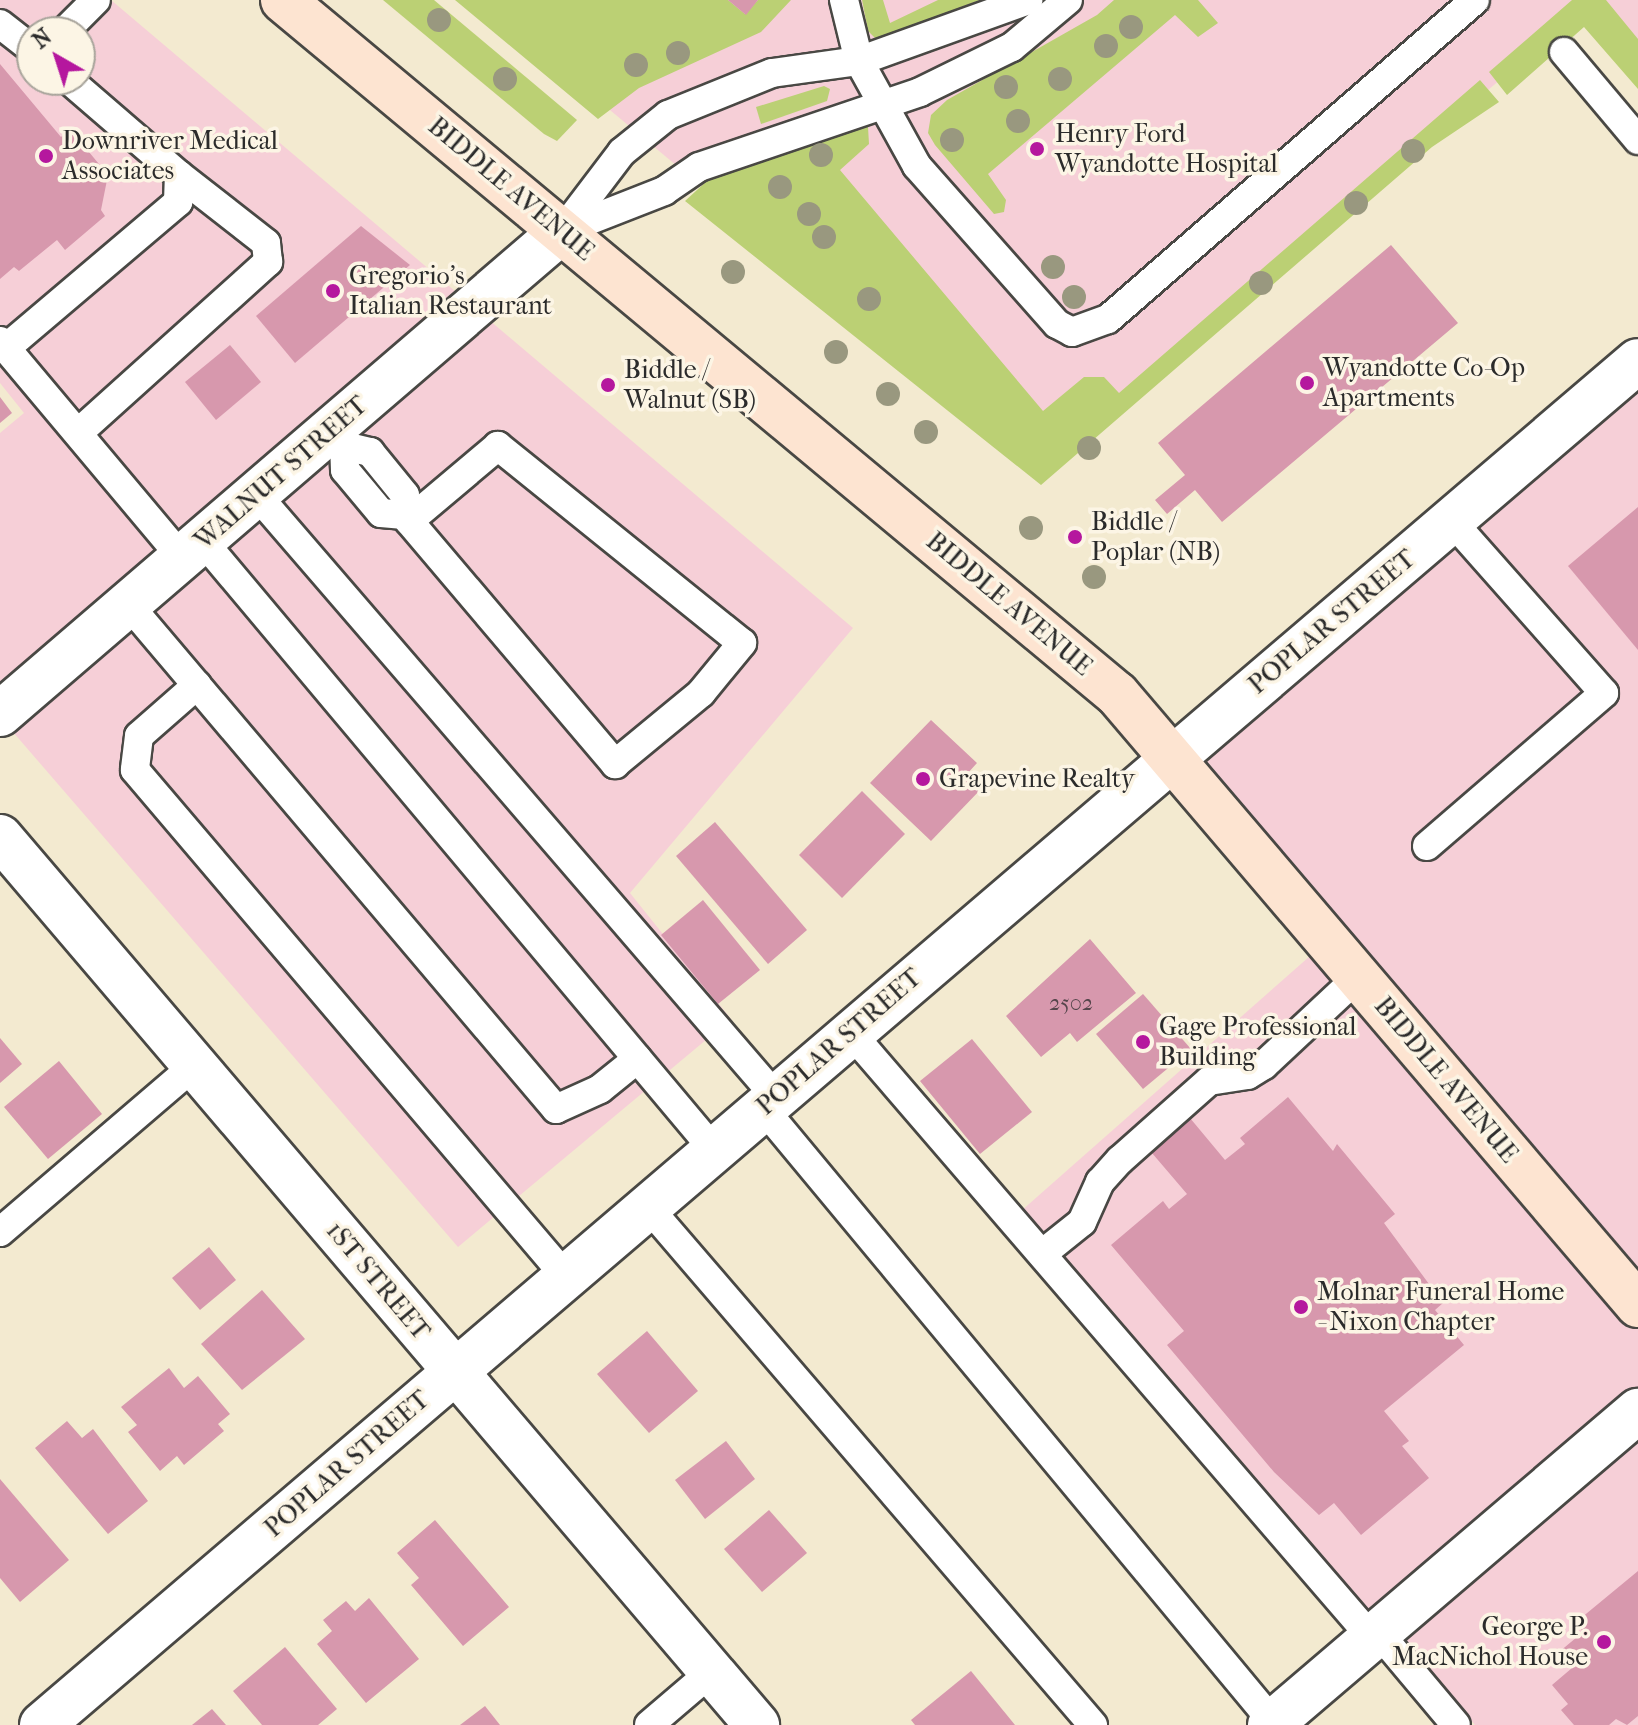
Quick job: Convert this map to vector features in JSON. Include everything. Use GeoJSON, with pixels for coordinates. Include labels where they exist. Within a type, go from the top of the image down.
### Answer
{"type":"FeatureCollection","features":[{"type":"Feature","properties":{"kind":"main road","name":"BIDDLE AVENUE"},"geometry":{"type":"LineString","coordinates":[[283,0],[1117,694],[1638,1305]]}},
{"type":"Feature","properties":{"kind":"street","name":"WALNUT STREET"},"geometry":{"type":"LineString","coordinates":[[0,714],[256,494],[337,438],[562,231]]}},
{"type":"Feature","properties":{"kind":"street","name":"POPLAR STREET"},"geometry":{"type":"LineString","coordinates":[[42,1725],[1638,361]]}},
{"type":"Feature","properties":{"kind":"street","name":"1ST STREET"},"geometry":{"type":"LineString","coordinates":[[0,837],[757,1725]]}},
{"type":"Feature","properties":{"kind":"street"},"geometry":{"type":"LineString","coordinates":[[1271,1724],[1638,1411]]}},
{"type":"Feature","properties":{"kind":"lane"},"geometry":{"type":"LineString","coordinates":[[80,16],[96,0]]}},
{"type":"Feature","properties":{"kind":"lane"},"geometry":{"type":"LineString","coordinates":[[844,0],[859,61],[917,166],[1057,324],[1072,332],[1090,329],[1108,319],[1475,0]]}},
{"type":"Feature","properties":{"kind":"lane"},"geometry":{"type":"LineString","coordinates":[[562,231],[622,152],[668,115],[772,73],[859,61],[1028,0]]}},
{"type":"Feature","properties":{"kind":"lane"},"geometry":{"type":"LineString","coordinates":[[562,231],[664,191],[699,167],[880,103],[920,92],[1012,47],[1068,0]]}},
{"type":"Feature","properties":{"kind":"lane"},"geometry":{"type":"LineString","coordinates":[[0,24],[16,36]]}},
{"type":"Feature","properties":{"kind":"lane"},"geometry":{"type":"LineString","coordinates":[[1564,52],[1638,140]]}},
{"type":"Feature","properties":{"kind":"lane"},"geometry":{"type":"LineString","coordinates":[[78,433],[268,262],[266,243],[179,175],[88,96]]}},
{"type":"Feature","properties":{"kind":"lane"},"geometry":{"type":"LineString","coordinates":[[179,175],[178,202],[3,345],[78,433],[283,636],[714,1150]]}},
{"type":"Feature","properties":{"kind":"lane"},"geometry":{"type":"LineString","coordinates":[[337,438],[345,470],[381,513],[406,518],[615,764],[701,693],[742,643],[498,446],[406,518]]}},
{"type":"Feature","properties":{"kind":"lane"},"geometry":{"type":"LineString","coordinates":[[256,494],[769,1102],[1271,1724]]}},
{"type":"Feature","properties":{"kind":"lane"},"geometry":{"type":"LineString","coordinates":[[1427,846],[1604,693],[1451,520]]}},
{"type":"Feature","properties":{"kind":"lane"},"geometry":{"type":"LineString","coordinates":[[128,604],[556,1109],[600,1089],[637,1059]]}},
{"type":"Feature","properties":{"kind":"lane"},"geometry":{"type":"LineString","coordinates":[[197,685],[139,736],[135,770],[566,1277]]}},
{"type":"Feature","properties":{"kind":"lane"},"geometry":{"type":"LineString","coordinates":[[1042,1254],[1082,1222],[1100,1182],[1120,1160],[1209,1081],[1248,1075],[1264,1065],[1358,977]]}},
{"type":"Feature","properties":{"kind":"lane"},"geometry":{"type":"LineString","coordinates":[[851,1033],[1456,1725]]}},
{"type":"Feature","properties":{"kind":"lane"},"geometry":{"type":"LineString","coordinates":[[0,1232],[195,1065]]}},
{"type":"Feature","properties":{"kind":"lane"},"geometry":{"type":"LineString","coordinates":[[648,1207],[1093,1725]]}},
{"type":"Feature","properties":{"kind":"lane"},"geometry":{"type":"LineString","coordinates":[[649,1725],[711,1672]]}},
{"type":"Feature","properties":{"kind":"shaded area"},"geometry":{"type":"Polygon","coordinates":[[[0,0],[111,0],[853,628],[630,893],[731,1019],[458,1247],[0,717],[0,433],[24,413],[0,383],[0,0]]]}},
{"type":"Feature","properties":{"kind":"shaded area","name":"Henry Ford Wyandotte Hospital"},"geometry":{"type":"Polygon","coordinates":[[[478,0],[1594,0],[1050,462],[834,297],[478,0]]]}},
{"type":"Feature","properties":{"kind":"shaded area"},"geometry":{"type":"Polygon","coordinates":[[[1603,0],[1638,0],[1638,43],[1603,0]]]}},
{"type":"Feature","properties":{"kind":"shaded area"},"geometry":{"type":"Polygon","coordinates":[[[1638,361],[1638,1725],[1475,1725],[1390,1623],[1321,1580],[1012,1219],[1327,941],[1171,758],[1638,361]]]}},
{"type":"Feature","properties":{"kind":"green space"},"geometry":{"type":"Polygon","coordinates":[[[383,0],[434,0],[577,120],[557,141],[544,134],[383,0]]]}},
{"type":"Feature","properties":{"kind":"green space"},"geometry":{"type":"Polygon","coordinates":[[[455,0],[728,0],[745,14],[758,0],[791,0],[761,32],[639,88],[598,119],[455,0]]]}},
{"type":"Feature","properties":{"kind":"green space"},"geometry":{"type":"Polygon","coordinates":[[[862,0],[883,0],[890,23],[938,0],[980,0],[876,39],[868,31],[862,0]]]}},
{"type":"Feature","properties":{"kind":"green space"},"geometry":{"type":"Polygon","coordinates":[[[1114,0],[1198,0],[1218,23],[1198,37],[1175,15],[988,174],[1006,200],[1004,212],[994,214],[935,145],[928,133],[931,115],[947,100],[1097,15],[1114,0]]]}},
{"type":"Feature","properties":{"kind":"green space"},"geometry":{"type":"Polygon","coordinates":[[[1572,0],[1606,0],[1638,39],[1638,89],[1584,27],[1507,95],[1489,72],[1572,0]]]}},
{"type":"Feature","properties":{"kind":"green space"},"geometry":{"type":"Polygon","coordinates":[[[1480,80],[1499,102],[1432,147],[1041,485],[685,201],[709,179],[731,169],[859,126],[868,127],[869,144],[840,170],[1043,411],[1084,377],[1104,377],[1119,393],[1480,80]]]}},
{"type":"Feature","properties":{"kind":"green space"},"geometry":{"type":"Polygon","coordinates":[[[824,86],[830,89],[827,101],[761,124],[756,107],[824,86]]]}},
{"type":"Feature","properties":{"kind":"building"},"geometry":{"type":"Polygon","coordinates":[[[728,0],[758,0],[746,15],[728,0]]]}},
{"type":"Feature","properties":{"kind":"building","name":"Downriver Medical Associates"},"geometry":{"type":"Polygon","coordinates":[[[0,64],[16,83],[16,96],[27,96],[61,137],[70,129],[108,175],[101,210],[105,216],[65,250],[57,240],[19,271],[14,267],[0,279],[0,64]]]}},
{"type":"Feature","properties":{"kind":"building","name":"Gregorio's Italian Restaurant"},"geometry":{"type":"Polygon","coordinates":[[[361,226],[410,265],[295,363],[256,316],[361,226]]]}},
{"type":"Feature","properties":{"kind":"building","name":"Wyandotte Co-Op Apartments"},"geometry":{"type":"Polygon","coordinates":[[[1391,245],[1458,323],[1222,522],[1195,490],[1167,514],[1155,500],[1185,475],[1158,443],[1391,245]]]}},
{"type":"Feature","properties":{"kind":"building"},"geometry":{"type":"Polygon","coordinates":[[[230,345],[261,382],[216,420],[185,382],[230,345]]]}},
{"type":"Feature","properties":{"kind":"building"},"geometry":{"type":"Polygon","coordinates":[[[0,397],[12,413],[0,423],[0,397]]]}},
{"type":"Feature","properties":{"kind":"building"},"geometry":{"type":"Polygon","coordinates":[[[1638,507],[1638,650],[1568,566],[1638,507]]]}},
{"type":"Feature","properties":{"kind":"building","name":"Grapevine Realty"},"geometry":{"type":"Polygon","coordinates":[[[931,720],[977,763],[967,774],[982,788],[931,841],[870,783],[931,720]]]}},
{"type":"Feature","properties":{"kind":"building"},"geometry":{"type":"Polygon","coordinates":[[[862,791],[905,834],[842,898],[799,855],[862,791]]]}},
{"type":"Feature","properties":{"kind":"building"},"geometry":{"type":"Polygon","coordinates":[[[715,822],[807,930],[768,964],[676,856],[715,822]]]}},
{"type":"Feature","properties":{"kind":"building"},"geometry":{"type":"Polygon","coordinates":[[[703,900],[760,970],[718,1004],[661,935],[703,900]]]}},
{"type":"Feature","properties":{"kind":"building"},"geometry":{"type":"Polygon","coordinates":[[[1090,939],[1136,993],[1077,1042],[1070,1033],[1041,1057],[1006,1016],[1090,939]]]}},
{"type":"Feature","properties":{"kind":"building","name":"Gage Professional Building"},"geometry":{"type":"Polygon","coordinates":[[[1143,994],[1191,1049],[1143,1089],[1096,1034],[1143,994]]]}},
{"type":"Feature","properties":{"kind":"building"},"geometry":{"type":"Polygon","coordinates":[[[0,1038],[22,1064],[0,1083],[0,1038]]]}},
{"type":"Feature","properties":{"kind":"building"},"geometry":{"type":"Polygon","coordinates":[[[972,1039],[1032,1112],[980,1154],[920,1081],[972,1039]]]}},
{"type":"Feature","properties":{"kind":"building"},"geometry":{"type":"Polygon","coordinates":[[[59,1061],[102,1114],[48,1159],[4,1107],[59,1061]]]}},
{"type":"Feature","properties":{"kind":"building","name":"Molnar Funeral Home - Nixon Chapter"},"geometry":{"type":"Polygon","coordinates":[[[1288,1097],[1333,1151],[1337,1144],[1395,1214],[1384,1223],[1443,1303],[1435,1310],[1464,1345],[1384,1411],[1409,1441],[1402,1446],[1429,1478],[1361,1535],[1334,1503],[1319,1515],[1274,1472],[1167,1345],[1184,1331],[1111,1245],[1163,1201],[1169,1209],[1187,1194],[1146,1146],[1185,1112],[1225,1160],[1245,1144],[1240,1138],[1288,1097]]]}},
{"type":"Feature","properties":{"kind":"building"},"geometry":{"type":"Polygon","coordinates":[[[209,1247],[236,1280],[200,1310],[172,1278],[209,1247]]]}},
{"type":"Feature","properties":{"kind":"building"},"geometry":{"type":"Polygon","coordinates":[[[262,1290],[305,1339],[242,1390],[201,1344],[262,1290]]]}},
{"type":"Feature","properties":{"kind":"building"},"geometry":{"type":"Polygon","coordinates":[[[647,1331],[698,1391],[649,1433],[597,1374],[647,1331]]]}},
{"type":"Feature","properties":{"kind":"building"},"geometry":{"type":"Polygon","coordinates":[[[169,1368],[184,1388],[198,1376],[230,1414],[218,1424],[224,1431],[184,1465],[177,1456],[160,1471],[128,1432],[137,1425],[121,1407],[169,1368]]]}},
{"type":"Feature","properties":{"kind":"building"},"geometry":{"type":"Polygon","coordinates":[[[67,1421],[82,1438],[93,1429],[148,1501],[108,1534],[35,1448],[67,1421]]]}},
{"type":"Feature","properties":{"kind":"building"},"geometry":{"type":"Polygon","coordinates":[[[726,1441],[755,1479],[705,1519],[675,1480],[726,1441]]]}},
{"type":"Feature","properties":{"kind":"building"},"geometry":{"type":"Polygon","coordinates":[[[0,1479],[69,1560],[20,1602],[0,1578],[0,1479]]]}},
{"type":"Feature","properties":{"kind":"building"},"geometry":{"type":"Polygon","coordinates":[[[769,1510],[807,1553],[762,1592],[724,1549],[769,1510]]]}},
{"type":"Feature","properties":{"kind":"building"},"geometry":{"type":"Polygon","coordinates":[[[435,1520],[509,1607],[463,1646],[411,1585],[419,1578],[397,1553],[435,1520]]]}},
{"type":"Feature","properties":{"kind":"building","name":"George P. MacNichol House"},"geometry":{"type":"Polygon","coordinates":[[[1638,1571],[1638,1716],[1627,1725],[1616,1719],[1609,1725],[1574,1725],[1561,1710],[1568,1704],[1552,1685],[1572,1668],[1559,1652],[1583,1632],[1575,1623],[1638,1571]]]}},
{"type":"Feature","properties":{"kind":"building"},"geometry":{"type":"Polygon","coordinates":[[[369,1598],[419,1659],[366,1703],[317,1644],[332,1631],[323,1620],[346,1601],[355,1611],[369,1598]]]}},
{"type":"Feature","properties":{"kind":"building"},"geometry":{"type":"Polygon","coordinates":[[[285,1647],[337,1709],[318,1725],[262,1725],[233,1691],[285,1647]]]}},
{"type":"Feature","properties":{"kind":"building"},"geometry":{"type":"Polygon","coordinates":[[[971,1671],[1015,1725],[915,1725],[911,1720],[971,1671]]]}},
{"type":"Feature","properties":{"kind":"building"},"geometry":{"type":"Polygon","coordinates":[[[485,1706],[500,1725],[460,1725],[485,1706]]]}},
{"type":"Feature","properties":{"kind":"building"},"geometry":{"type":"Polygon","coordinates":[[[212,1709],[226,1725],[192,1725],[212,1709]]]}},
{"type":"Feature","properties":{"kind":"place","name":"Henry Ford Wyandotte Hospital"},"geometry":{"type":"Point","coordinates":[1037,149]}},
{"type":"Feature","properties":{"kind":"place","name":"Downriver Medical Associates"},"geometry":{"type":"Point","coordinates":[46,156]}},
{"type":"Feature","properties":{"kind":"place","name":"Gregorio's Italian Restaurant"},"geometry":{"type":"Point","coordinates":[333,291]}},
{"type":"Feature","properties":{"kind":"place","name":"Wyandotte Co-Op Apartments"},"geometry":{"type":"Point","coordinates":[1307,383]}},
{"type":"Feature","properties":{"kind":"place","name":"Biddle / Walnut (SB)"},"geometry":{"type":"Point","coordinates":[608,385]}},
{"type":"Feature","properties":{"kind":"place","name":"Biddle / Poplar (NB)"},"geometry":{"type":"Point","coordinates":[1075,537]}},
{"type":"Feature","properties":{"kind":"place","name":"Grapevine Realty"},"geometry":{"type":"Point","coordinates":[923,779]}},
{"type":"Feature","properties":{"kind":"place","name":"Gage Professional Building"},"geometry":{"type":"Point","coordinates":[1143,1042]}},
{"type":"Feature","properties":{"kind":"place","name":"Molnar Funeral Home - Nixon Chapter"},"geometry":{"type":"Point","coordinates":[1301,1307]}},
{"type":"Feature","properties":{"kind":"place","name":"George P. MacNichol House"},"geometry":{"type":"Point","coordinates":[1604,1642]}}]}
